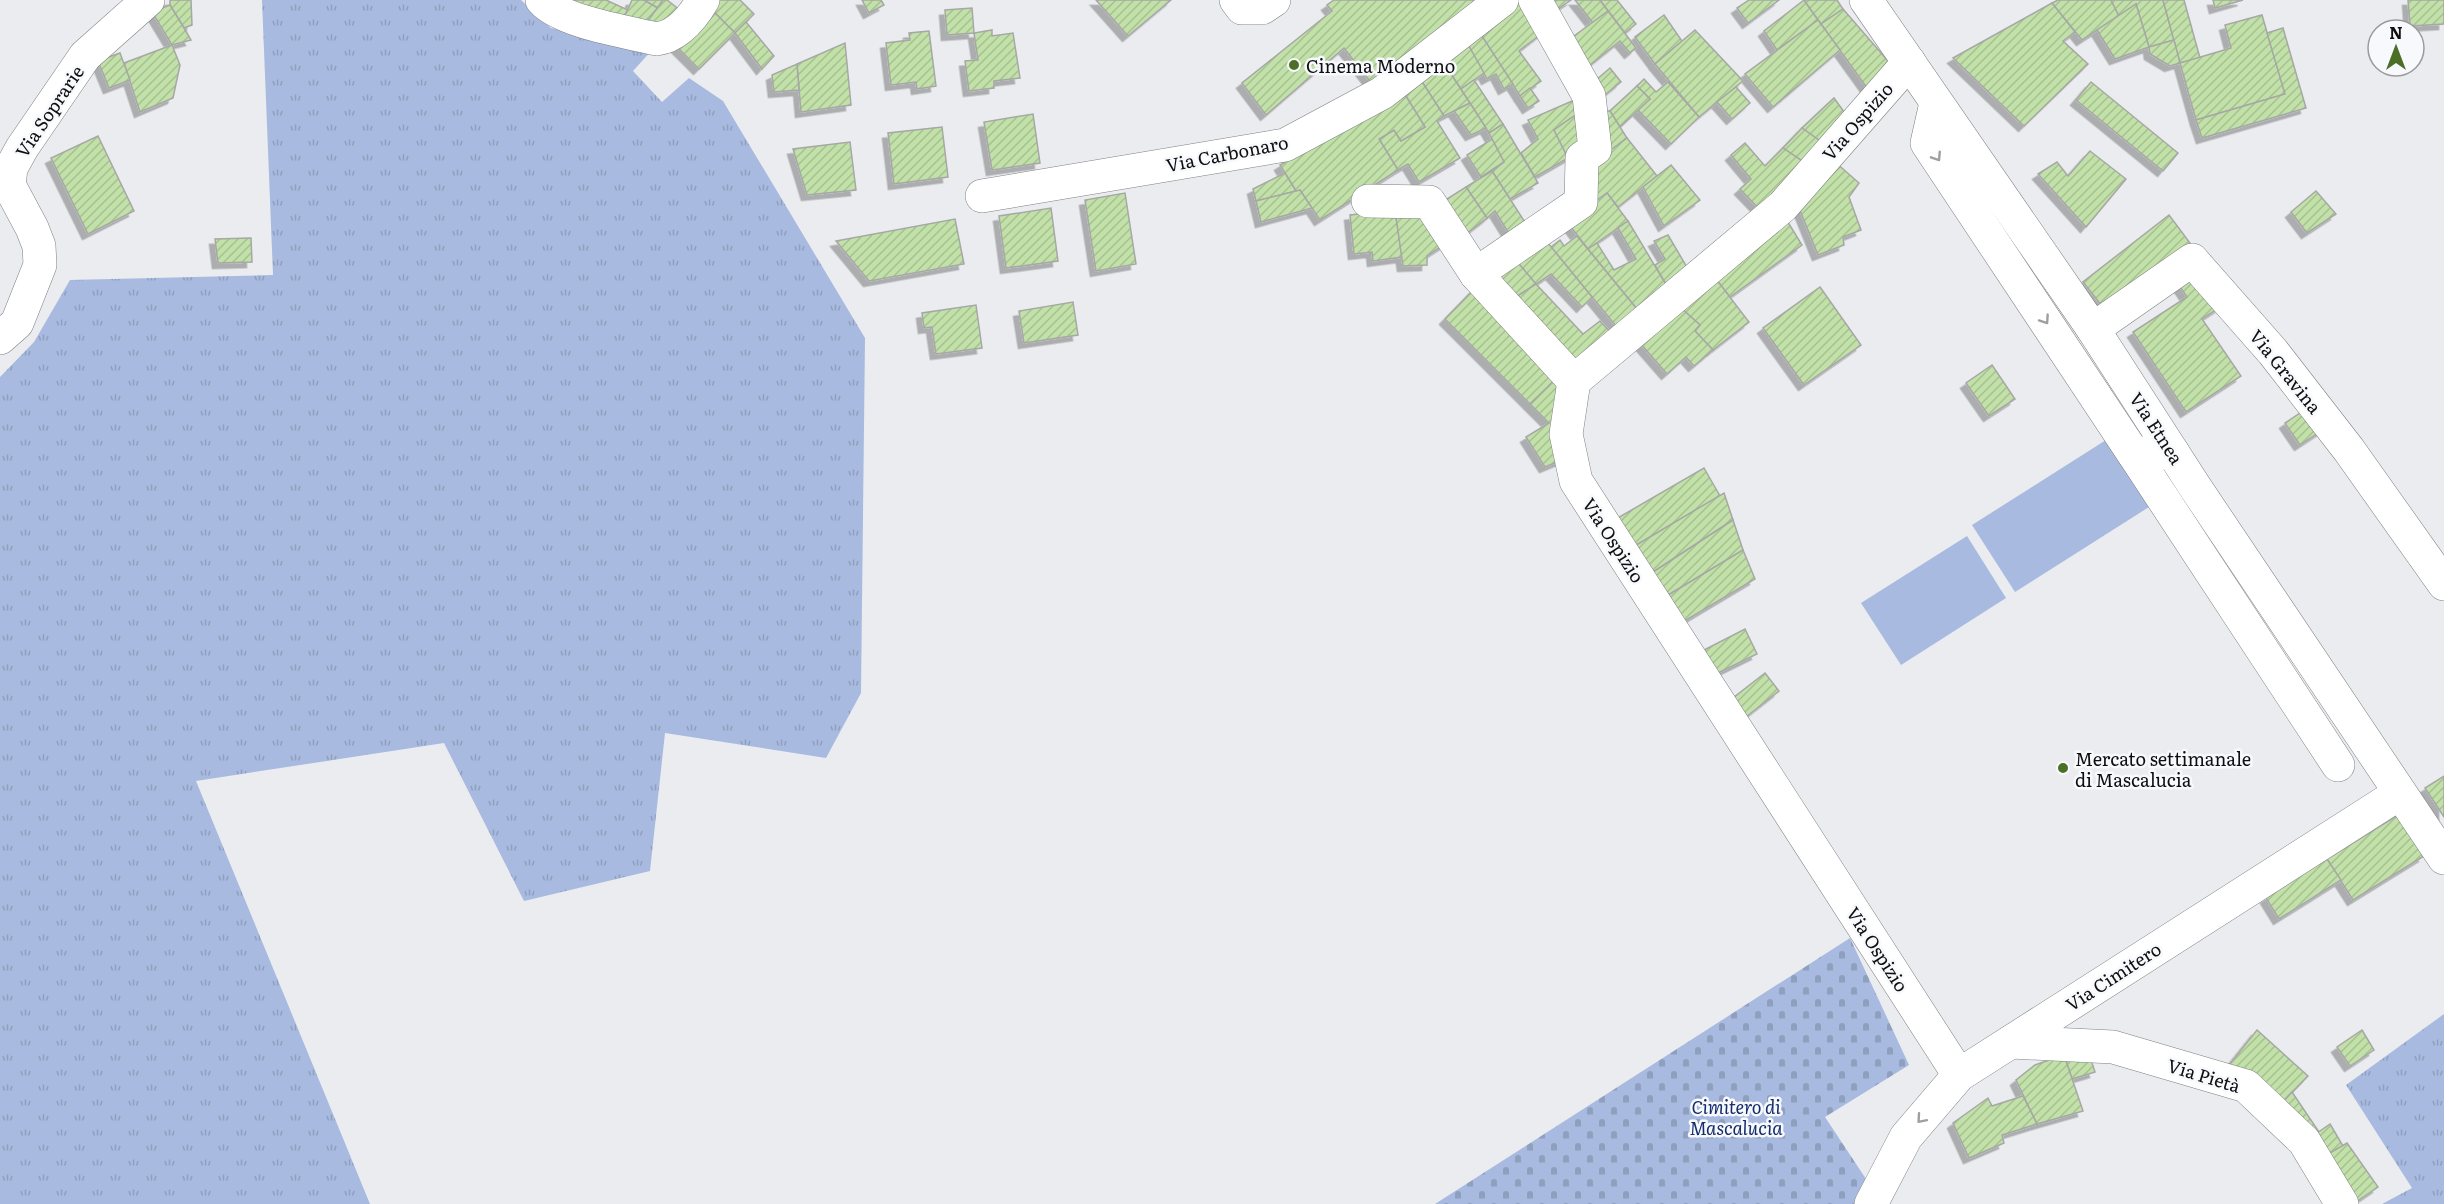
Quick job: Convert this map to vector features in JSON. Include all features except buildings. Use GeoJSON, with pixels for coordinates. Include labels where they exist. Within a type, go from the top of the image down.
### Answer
{"type":"FeatureCollection","features":[{"type":"Feature","properties":{"kind":"street","name":"Via Soprarie"},"geometry":{"type":"LineString","coordinates":[[0,338],[16,323],[40,265],[39,246],[9,185],[11,168],[22,148],[85,56],[148,0]]}},
{"type":"Feature","properties":{"kind":"street"},"geometry":{"type":"LineString","coordinates":[[542,0],[547,6],[564,15],[657,39],[667,37],[681,28],[703,0]]}},
{"type":"Feature","properties":{"kind":"street"},"geometry":{"type":"LineString","coordinates":[[1236,0],[1242,8],[1262,8],[1274,0]]}},
{"type":"Feature","properties":{"kind":"street","name":"Via Carbonaro"},"geometry":{"type":"LineString","coordinates":[[982,196],[1285,145],[1382,93],[1502,0]]}},
{"type":"Feature","properties":{"kind":"street"},"geometry":{"type":"LineString","coordinates":[[1476,274],[1581,202],[1582,159],[1595,149],[1589,96],[1535,0]]}},
{"type":"Feature","properties":{"kind":"street","name":"Via Etnea"},"geometry":{"type":"LineString","coordinates":[[1866,0],[2093,329],[2173,453],[2444,858]]}},
{"type":"Feature","properties":{"kind":"street","name":"Via Ospizio"},"geometry":{"type":"LineString","coordinates":[[1909,62],[1783,206],[1574,381],[1566,434],[1576,481],[1959,1075]]}},
{"type":"Feature","properties":{"kind":"street"},"geometry":{"type":"LineString","coordinates":[[1936,103],[1927,142],[2338,765]]}},
{"type":"Feature","properties":{"kind":"street"},"geometry":{"type":"LineString","coordinates":[[1368,201],[1429,202],[1476,274],[1574,381]]}},
{"type":"Feature","properties":{"kind":"street"},"geometry":{"type":"LineString","coordinates":[[1978,219],[2005,202]]}},
{"type":"Feature","properties":{"kind":"street","name":"Via Gravina"},"geometry":{"type":"LineString","coordinates":[[2093,329],[2192,260],[2273,351],[2349,450],[2444,584]]}},
{"type":"Feature","properties":{"kind":"street"},"geometry":{"type":"LineString","coordinates":[[2133,453],[2173,453]]}},
{"type":"Feature","properties":{"kind":"street","name":"Via Cimitero"},"geometry":{"type":"LineString","coordinates":[[1871,1204],[1906,1137],[1959,1075],[2400,793]]}},
{"type":"Feature","properties":{"kind":"street","name":"Via Pietà"},"geometry":{"type":"LineString","coordinates":[[2012,1042],[2113,1047],[2246,1086],[2304,1141],[2342,1204]]}},
{"type":"Feature","properties":{"kind":"green space"},"geometry":{"type":"Polygon","coordinates":[[[262,0],[521,0],[551,28],[653,49],[633,71],[662,102],[689,78],[723,101],[865,338],[861,693],[826,758],[665,733],[650,871],[524,901],[444,743],[196,781],[370,1204],[0,1204],[0,377],[34,342],[70,280],[273,275],[262,0]]]}},
{"type":"Feature","properties":{"kind":"green space"},"geometry":{"type":"Polygon","coordinates":[[[2106,440],[2149,507],[2015,592],[1972,525],[2106,440]]]}},
{"type":"Feature","properties":{"kind":"green space"},"geometry":{"type":"Polygon","coordinates":[[[1967,536],[2006,598],[1901,665],[1861,603],[1967,536]]]}},
{"type":"Feature","properties":{"kind":"green space","name":"Cimitero di Mascalucia"},"geometry":{"type":"Polygon","coordinates":[[[1850,938],[1909,1065],[1825,1117],[1868,1182],[1856,1204],[1435,1204],[1850,938]]]}},
{"type":"Feature","properties":{"kind":"green space"},"geometry":{"type":"Polygon","coordinates":[[[2444,1014],[2444,1204],[2382,1204],[2412,1188],[2346,1085],[2444,1014]]]}},
{"type":"Feature","properties":{"kind":"place","name":"Cinema Moderno"},"geometry":{"type":"Point","coordinates":[1294,65]}},
{"type":"Feature","properties":{"kind":"place","name":"Mercato settimanale di Mascalucia"},"geometry":{"type":"Point","coordinates":[2063,768]}}]}
